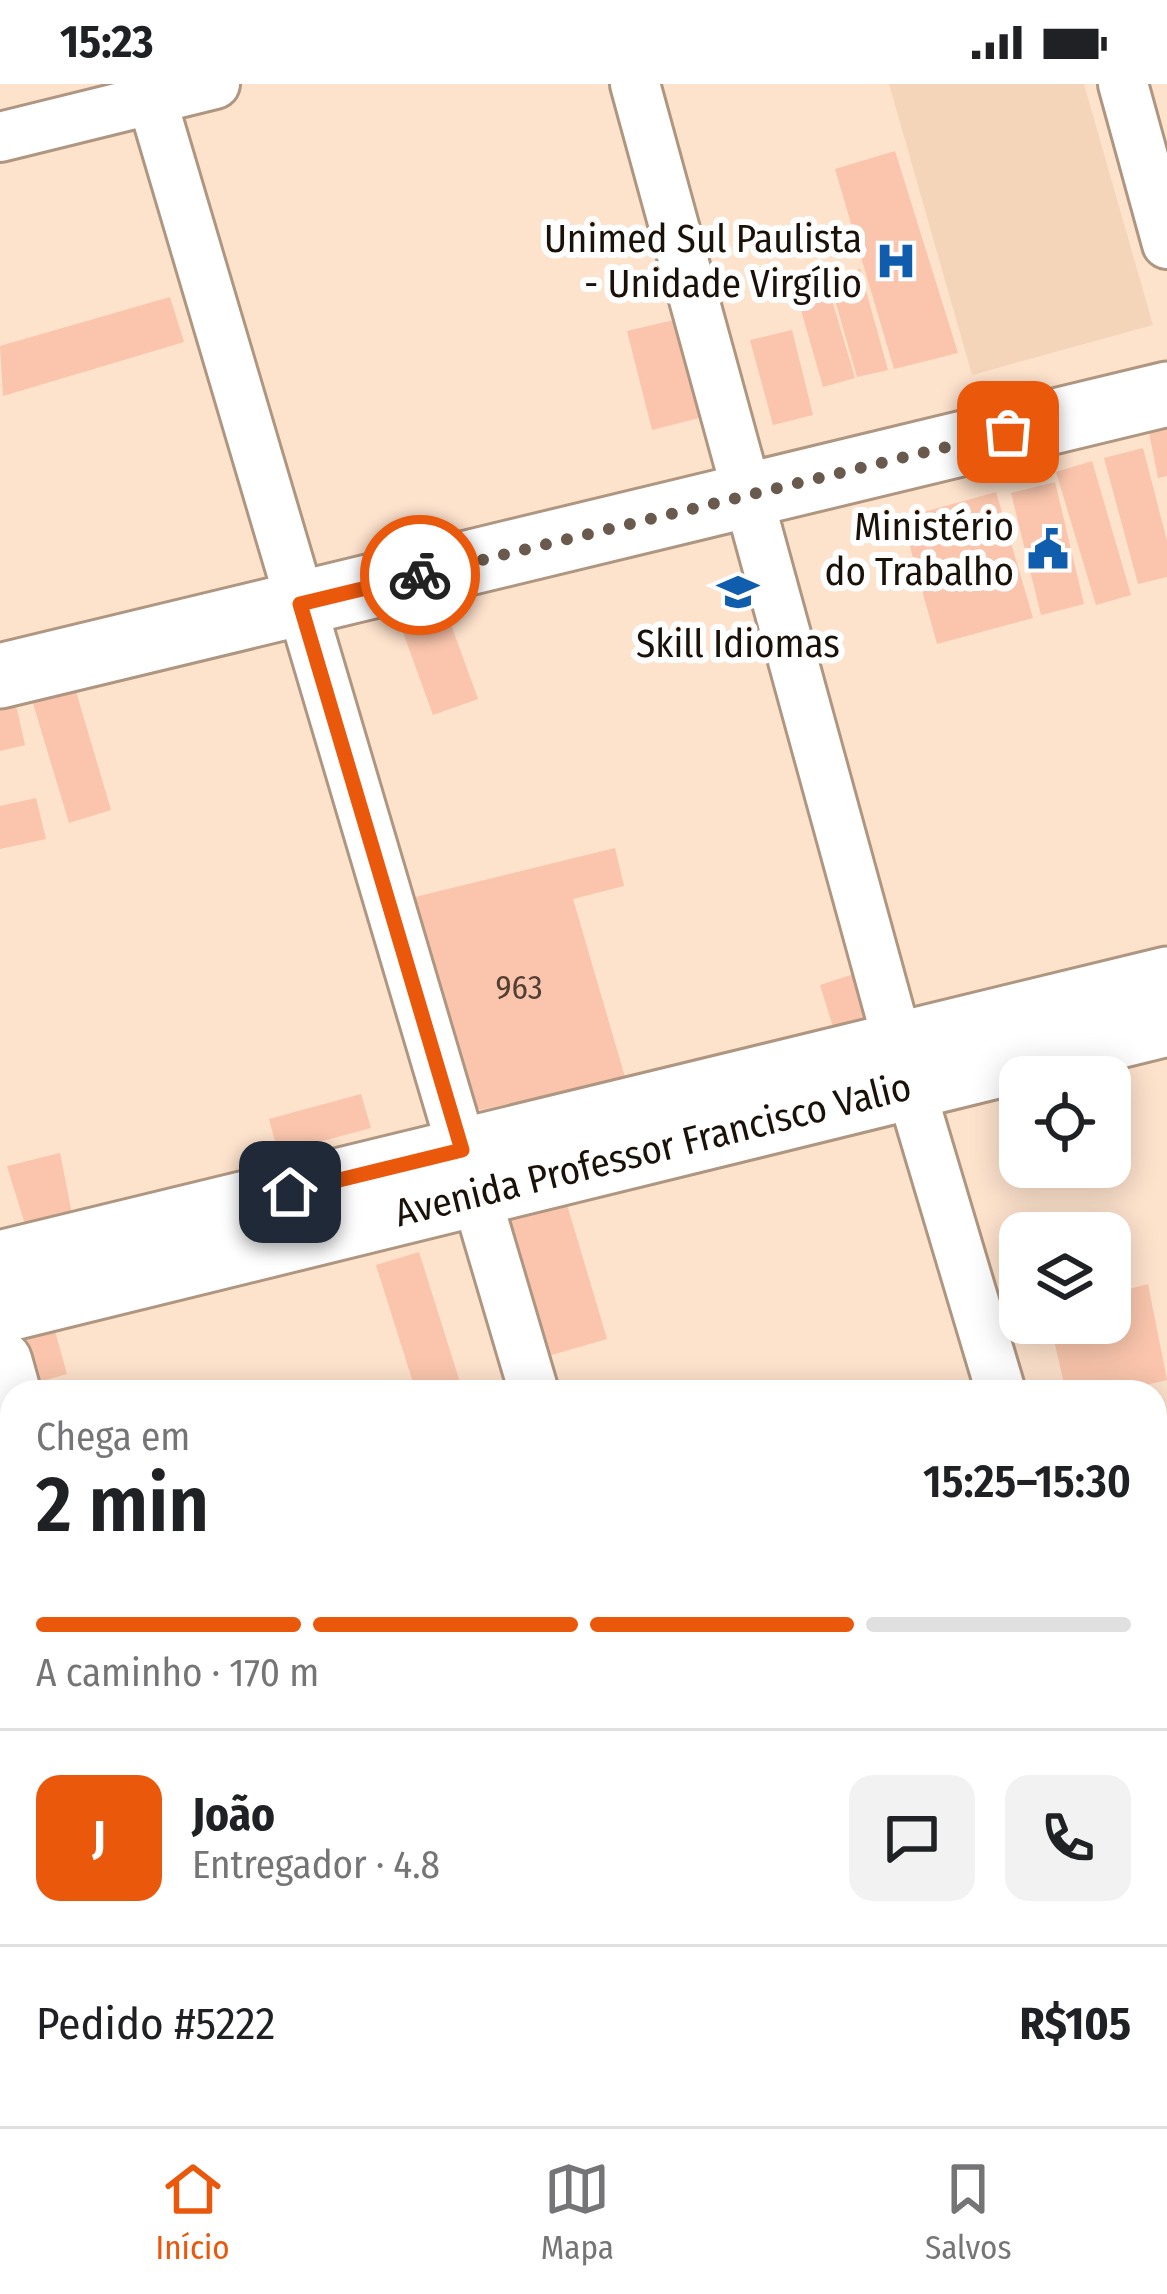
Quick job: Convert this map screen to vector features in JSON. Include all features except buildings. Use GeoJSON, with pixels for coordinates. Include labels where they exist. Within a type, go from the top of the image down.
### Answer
{"type":"FeatureCollection","features":[{"type":"Feature","properties":{"kind":"main road"},"geometry":{"type":"LineString","coordinates":[[0,676],[1167,394]]}},
{"type":"Feature","properties":{"kind":"main road","name":"Avenida Professor Francisco Valio"},"geometry":{"type":"LineString","coordinates":[[905,1066],[1167,979]]}},
{"type":"Feature","properties":{"kind":"main road","name":"Avenida Professor Francisco Valio"},"geometry":{"type":"LineString","coordinates":[[0,1263],[469,1172],[905,1066],[1167,1024]]}},
{"type":"Feature","properties":{"kind":"main road","name":"Avenida Professor Francisco Valio"},"geometry":{"type":"LineString","coordinates":[[0,1311],[469,1172]]}},
{"type":"Feature","properties":{"kind":"street"},"geometry":{"type":"LineString","coordinates":[[0,137],[215,84]]}},
{"type":"Feature","properties":{"kind":"street"},"geometry":{"type":"LineString","coordinates":[[635,84],[905,1066],[997,1380]]}},
{"type":"Feature","properties":{"kind":"street"},"geometry":{"type":"LineString","coordinates":[[1123,84],[1167,244]]}},
{"type":"Feature","properties":{"kind":"street"},"geometry":{"type":"LineString","coordinates":[[152,100],[530,1380]]}},
{"type":"Feature","properties":{"kind":"shaded area"},"geometry":{"type":"Polygon","coordinates":[[[889,84],[1084,84],[1153,325],[972,375],[889,84]]]}},
{"type":"Feature","properties":{"kind":"way so far"},"geometry":{"type":"LineString","coordinates":[[420,575],[1008,432]]}},
{"type":"Feature","properties":{"kind":"place","name":"Unimed Sul Paulista - Unidade Virgílio"},"geometry":{"type":"Point","coordinates":[896,261]}},
{"type":"Feature","properties":{"kind":"place","name":"Ministério do Trabalho"},"geometry":{"type":"Point","coordinates":[1048,549]}},
{"type":"Feature","properties":{"kind":"place","name":"Skill Idiomas"},"geometry":{"type":"Point","coordinates":[738,592]}},
{"type":"Feature","properties":{"kind":"route"},"geometry":{"type":"LineString","coordinates":[[290,1192],[462,1150],[300,604],[420,575]]}}]}
